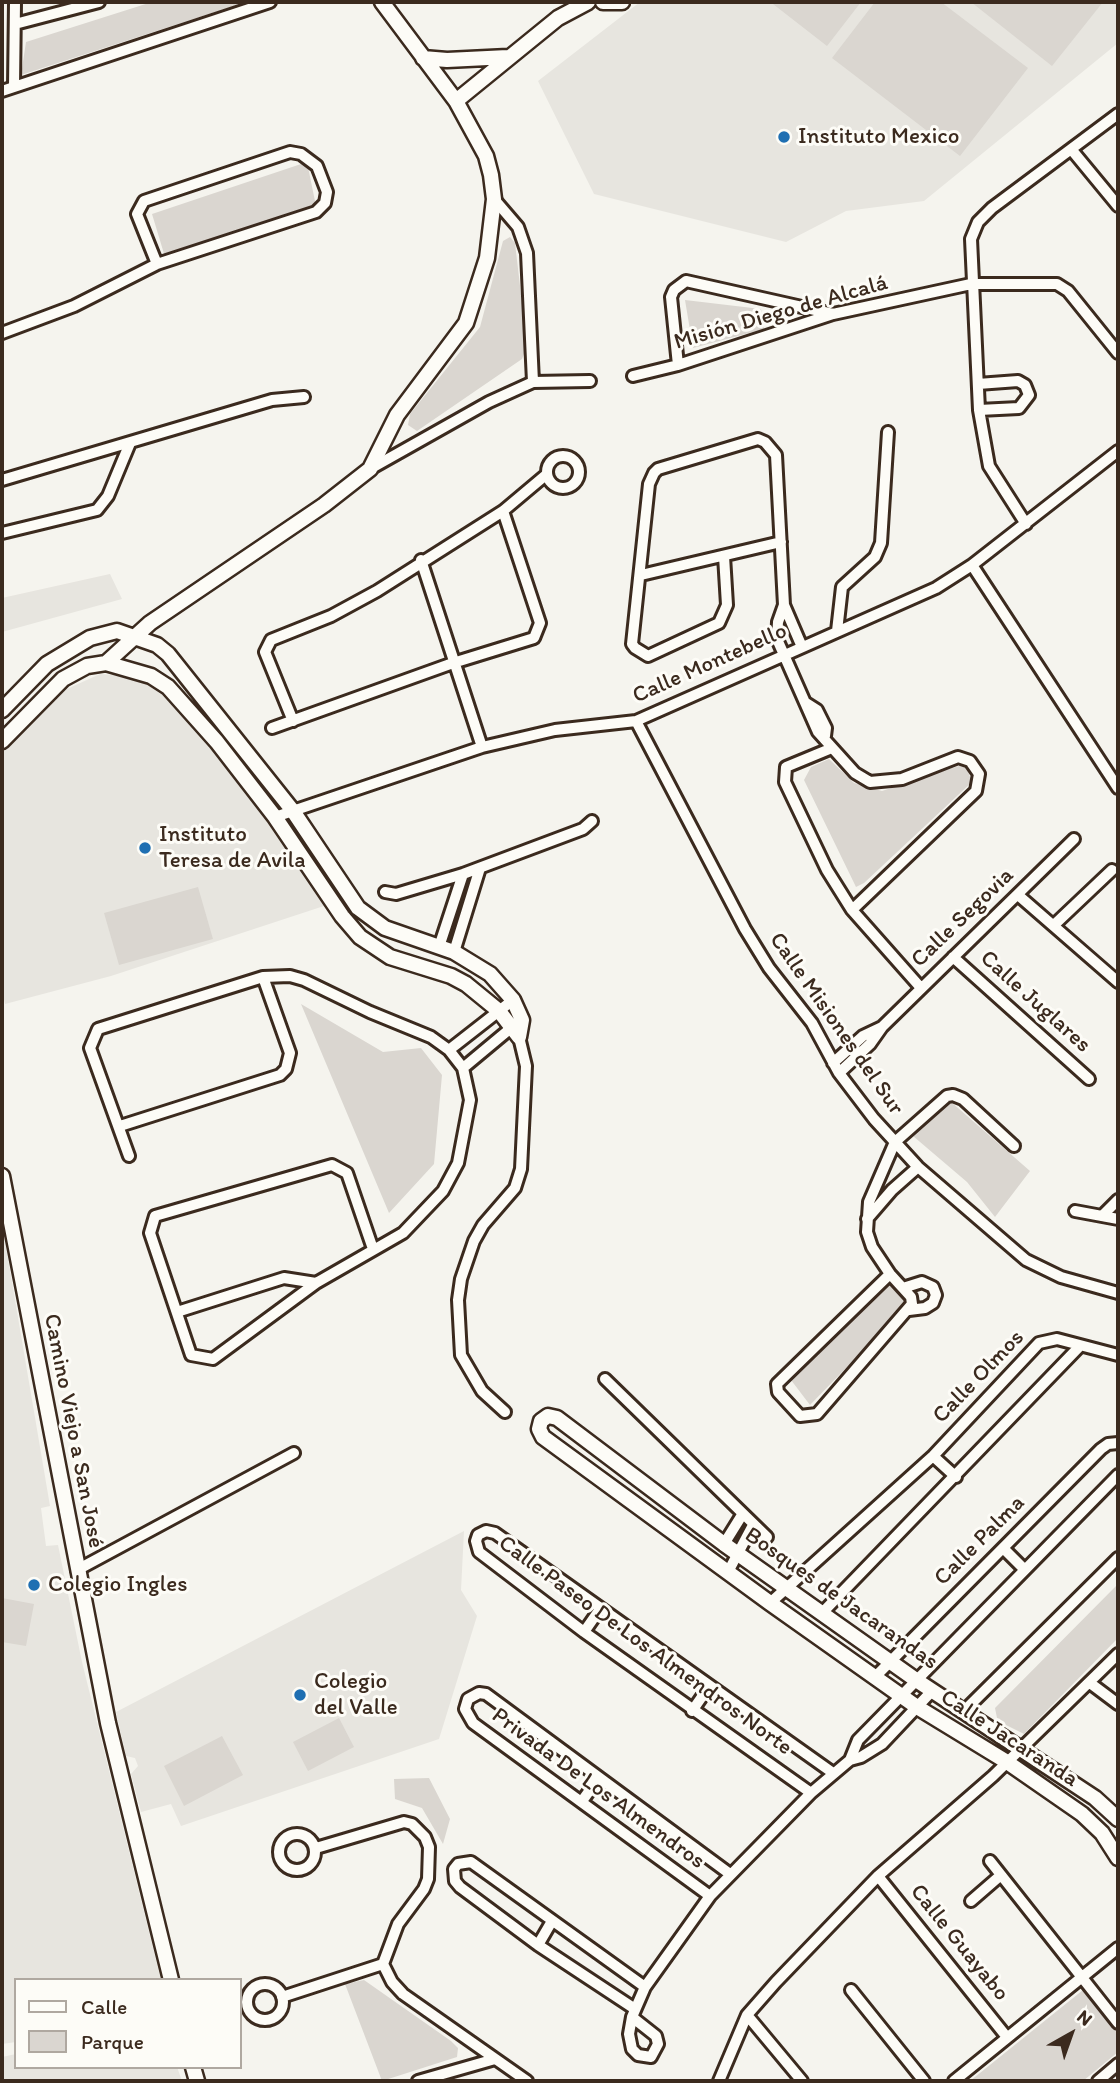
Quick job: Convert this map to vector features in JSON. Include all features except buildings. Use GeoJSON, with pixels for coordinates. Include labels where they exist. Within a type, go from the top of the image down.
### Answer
{"type":"FeatureCollection","features":[{"type":"Feature","properties":{"kind":"street"},"geometry":{"type":"LineString","coordinates":[[14,86],[15,2]]}},
{"type":"Feature","properties":{"kind":"street"},"geometry":{"type":"LineString","coordinates":[[15,24],[99,2]]}},
{"type":"Feature","properties":{"kind":"street"},"geometry":{"type":"LineString","coordinates":[[370,469],[397,415],[466,323],[487,258],[494,198],[486,156],[456,101],[382,2]]}},
{"type":"Feature","properties":{"kind":"street"},"geometry":{"type":"LineString","coordinates":[[456,101],[558,18],[588,2]]}},
{"type":"Feature","properties":{"kind":"street"},"geometry":{"type":"LineString","coordinates":[[603,2],[622,2]]}},
{"type":"Feature","properties":{"kind":"street"},"geometry":{"type":"LineString","coordinates":[[2,90],[265,3]]}},
{"type":"Feature","properties":{"kind":"street"},"geometry":{"type":"LineString","coordinates":[[423,58],[447,60],[508,57]]}},
{"type":"Feature","properties":{"kind":"street"},"geometry":{"type":"LineString","coordinates":[[1026,524],[989,466],[979,410],[971,284],[971,239],[978,222],[992,208],[1118,114]]}},
{"type":"Feature","properties":{"kind":"street"},"geometry":{"type":"LineString","coordinates":[[1071,149],[1118,206]]}},
{"type":"Feature","properties":{"kind":"street"},"geometry":{"type":"LineString","coordinates":[[2,333],[74,306],[157,264],[316,212],[325,203],[327,192],[317,166],[301,154],[290,152],[144,201],[137,214],[157,264]]}},
{"type":"Feature","properties":{"kind":"street"},"geometry":{"type":"LineString","coordinates":[[494,198],[518,227],[527,253],[533,382]]}},
{"type":"Feature","properties":{"kind":"street"},"geometry":{"type":"LineString","coordinates":[[678,365],[671,297],[674,290],[686,281],[833,314]]}},
{"type":"Feature","properties":{"kind":"street","name":"Misión Diego de Alcalá"},"geometry":{"type":"LineString","coordinates":[[633,376],[678,365],[833,314],[971,284],[1057,284],[1068,291],[1118,353]]}},
{"type":"Feature","properties":{"kind":"street"},"geometry":{"type":"LineString","coordinates":[[106,663],[135,635],[324,505],[370,469],[489,402],[533,382],[590,381]]}},
{"type":"Feature","properties":{"kind":"street"},"geometry":{"type":"LineString","coordinates":[[978,384],[1018,381],[1025,385],[1029,395],[1019,408],[979,410]]}},
{"type":"Feature","properties":{"kind":"street"},"geometry":{"type":"LineString","coordinates":[[2,480],[272,400],[304,397]]}},
{"type":"Feature","properties":{"kind":"street"},"geometry":{"type":"LineString","coordinates":[[837,631],[842,587],[875,557],[881,543],[888,432]]}},
{"type":"Feature","properties":{"kind":"street"},"geometry":{"type":"LineString","coordinates":[[724,556],[727,605],[719,623],[648,656],[632,644],[649,484],[654,473],[658,469],[758,439],[772,447],[776,455],[784,605],[776,631],[783,657],[806,703],[817,710],[826,728],[825,736],[832,748],[855,773],[870,782],[881,784],[902,779],[958,757],[964,757],[975,765],[979,774],[976,791],[852,910]]}},
{"type":"Feature","properties":{"kind":"street"},"geometry":{"type":"LineString","coordinates":[[2,533],[90,514],[97,510],[108,496],[130,443]]}},
{"type":"Feature","properties":{"kind":"street","name":"Calle Montebello"},"geometry":{"type":"LineString","coordinates":[[275,817],[482,747],[555,730],[636,721],[936,588],[972,565],[1118,451]]}},
{"type":"Feature","properties":{"kind":"street"},"geometry":{"type":"LineString","coordinates":[[293,721],[265,652],[267,644],[349,608],[421,560],[503,511],[547,474]]}},
{"type":"Feature","properties":{"kind":"street"},"geometry":{"type":"LineString","coordinates":[[272,728],[453,663],[534,638],[540,622],[503,511]]}},
{"type":"Feature","properties":{"kind":"street"},"geometry":{"type":"LineString","coordinates":[[641,575],[781,542]]}},
{"type":"Feature","properties":{"kind":"street"},"geometry":{"type":"LineString","coordinates":[[421,560],[482,747]]}},
{"type":"Feature","properties":{"kind":"street"},"geometry":{"type":"LineString","coordinates":[[972,565],[1118,788]]}},
{"type":"Feature","properties":{"kind":"street"},"geometry":{"type":"LineString","coordinates":[[784,605],[802,647]]}},
{"type":"Feature","properties":{"kind":"street"},"geometry":{"type":"LineString","coordinates":[[2,710],[47,664],[69,649],[105,633],[117,631],[135,635],[168,654],[293,811],[358,908],[372,921],[396,934],[454,952],[490,974],[513,1000],[526,1066],[521,1169],[515,1188],[483,1224],[474,1241],[461,1279],[458,1300],[461,1355],[482,1391],[505,1412]]}},
{"type":"Feature","properties":{"kind":"street"},"geometry":{"type":"LineString","coordinates":[[2,741],[63,679],[87,666],[106,663],[151,676],[168,687],[217,742],[275,817],[342,916],[360,937],[390,957],[451,976],[518,1028]]}},
{"type":"Feature","properties":{"kind":"street","name":"Calle Misiones del Sur"},"geometry":{"type":"LineString","coordinates":[[636,721],[745,929],[769,968],[811,1023],[836,1068],[895,1142],[918,1167],[1026,1260],[1061,1277],[1118,1293]]}},
{"type":"Feature","properties":{"kind":"street"},"geometry":{"type":"LineString","coordinates":[[832,748],[791,764],[783,771],[785,782],[827,870],[852,910],[921,988]]}},
{"type":"Feature","properties":{"kind":"street"},"geometry":{"type":"LineString","coordinates":[[385,892],[396,894],[463,874],[583,829],[592,821]]}},
{"type":"Feature","properties":{"kind":"street","name":"Calle Segovia"},"geometry":{"type":"LineString","coordinates":[[836,1068],[870,1044],[881,1027],[1074,839]]}},
{"type":"Feature","properties":{"kind":"street"},"geometry":{"type":"LineString","coordinates":[[454,952],[480,868]]}},
{"type":"Feature","properties":{"kind":"street"},"geometry":{"type":"LineString","coordinates":[[1054,925],[1112,870]]}},
{"type":"Feature","properties":{"kind":"street"},"geometry":{"type":"LineString","coordinates":[[439,947],[463,874]]}},
{"type":"Feature","properties":{"kind":"street"},"geometry":{"type":"LineString","coordinates":[[1018,895],[1116,977]]}},
{"type":"Feature","properties":{"kind":"street","name":"Calle Juglares"},"geometry":{"type":"LineString","coordinates":[[953,957],[1089,1079]]}},
{"type":"Feature","properties":{"kind":"street"},"geometry":{"type":"LineString","coordinates":[[129,1156],[90,1048],[97,1029],[263,977],[290,976],[304,980],[370,1012],[431,1037],[449,1049],[463,1069],[470,1100],[458,1163],[443,1191],[403,1233],[316,1283],[213,1359],[191,1355],[150,1233],[155,1216],[332,1165],[347,1173],[373,1249]]}},
{"type":"Feature","properties":{"kind":"street"},"geometry":{"type":"LineString","coordinates":[[120,1126],[280,1075],[286,1069],[290,1053],[263,977]]}},
{"type":"Feature","properties":{"kind":"street"},"geometry":{"type":"LineString","coordinates":[[449,1049],[513,1000]]}},
{"type":"Feature","properties":{"kind":"street"},"geometry":{"type":"LineString","coordinates":[[463,1069],[518,1028]]}},
{"type":"Feature","properties":{"kind":"street"},"geometry":{"type":"LineString","coordinates":[[890,1274],[780,1379],[778,1392],[800,1416],[817,1414],[909,1310],[912,1300],[890,1274],[868,1239],[869,1202],[895,1142],[947,1096],[953,1095],[963,1099],[1014,1146]]}},
{"type":"Feature","properties":{"kind":"street"},"geometry":{"type":"LineString","coordinates":[[867,1219],[892,1189],[918,1167]]}},
{"type":"Feature","properties":{"kind":"street","name":"Camino Viejo a San José"},"geometry":{"type":"LineString","coordinates":[[2,1176],[118,1770],[170,1978]]}},
{"type":"Feature","properties":{"kind":"street"},"geometry":{"type":"LineString","coordinates":[[878,1176],[892,1189]]}},
{"type":"Feature","properties":{"kind":"street"},"geometry":{"type":"LineString","coordinates":[[1102,1216],[1118,1200]]}},
{"type":"Feature","properties":{"kind":"street"},"geometry":{"type":"LineString","coordinates":[[1075,1211],[1118,1219]]}},
{"type":"Feature","properties":{"kind":"street"},"geometry":{"type":"LineString","coordinates":[[177,1312],[284,1278],[316,1283]]}},
{"type":"Feature","properties":{"kind":"street"},"geometry":{"type":"LineString","coordinates":[[903,1289],[922,1282],[933,1287],[936,1295],[933,1303],[925,1308],[909,1310]]}},
{"type":"Feature","properties":{"kind":"street","name":"Calle Olmos"},"geometry":{"type":"LineString","coordinates":[[770,1604],[933,1456],[1039,1343],[1057,1339],[1118,1355]]}},
{"type":"Feature","properties":{"kind":"street"},"geometry":{"type":"LineString","coordinates":[[823,1612],[956,1477],[1079,1346]]}},
{"type":"Feature","properties":{"kind":"street"},"geometry":{"type":"LineString","coordinates":[[605,1378],[767,1537]]}},
{"type":"Feature","properties":{"kind":"street","name":"Bosques de Jacarandas"},"geometry":{"type":"LineString","coordinates":[[541,1421],[548,1416],[557,1418],[724,1544],[932,1691],[1095,1798],[1118,1819]]}},
{"type":"Feature","properties":{"kind":"street","name":"Calle Jacaranda"},"geometry":{"type":"LineString","coordinates":[[541,1421],[539,1429],[543,1437],[770,1604],[917,1707],[1007,1762],[1093,1823],[1118,1857]]}},
{"type":"Feature","properties":{"kind":"street","name":"Calle Palma"},"geometry":{"type":"LineString","coordinates":[[875,1676],[1101,1449],[1108,1444],[1118,1443]]}},
{"type":"Feature","properties":{"kind":"street"},"geometry":{"type":"LineString","coordinates":[[77,1570],[294,1453]]}},
{"type":"Feature","properties":{"kind":"street"},"geometry":{"type":"LineString","coordinates":[[933,1456],[956,1477]]}},
{"type":"Feature","properties":{"kind":"street"},"geometry":{"type":"LineString","coordinates":[[850,1760],[858,1740],[1118,1475]]}},
{"type":"Feature","properties":{"kind":"street"},"geometry":{"type":"LineString","coordinates":[[641,1508],[654,1491]]}},
{"type":"Feature","properties":{"kind":"street"},"geometry":{"type":"LineString","coordinates":[[724,1544],[742,1515]]}},
{"type":"Feature","properties":{"kind":"street"},"geometry":{"type":"LineString","coordinates":[[728,1572],[753,1525]]}},
{"type":"Feature","properties":{"kind":"street","name":"Calle Paseo De Los Almendros Norte"},"geometry":{"type":"LineString","coordinates":[[811,1793],[692,1711],[479,1552],[476,1541],[478,1535],[486,1531],[495,1533],[708,1688],[832,1773]]}},
{"type":"Feature","properties":{"kind":"street"},"geometry":{"type":"LineString","coordinates":[[1003,1549],[1024,1569]]}},
{"type":"Feature","properties":{"kind":"street"},"geometry":{"type":"LineString","coordinates":[[964,1711],[1118,1558]]}},
{"type":"Feature","properties":{"kind":"street"},"geometry":{"type":"LineString","coordinates":[[584,1632],[600,1609]]}},
{"type":"Feature","properties":{"kind":"street"},"geometry":{"type":"LineString","coordinates":[[719,2081],[747,2015],[878,1876],[1007,1762],[1118,1654]]}},
{"type":"Feature","properties":{"kind":"street"},"geometry":{"type":"LineString","coordinates":[[1090,1683],[1118,1704]]}},
{"type":"Feature","properties":{"kind":"street"},"geometry":{"type":"LineString","coordinates":[[692,1711],[708,1688]]}},
{"type":"Feature","properties":{"kind":"street"},"geometry":{"type":"LineString","coordinates":[[645,1987],[471,1862],[458,1864],[454,1869],[455,1881],[460,1887],[634,2013],[645,1987],[709,1896],[832,1773],[850,1760],[883,1744],[932,1691]]}},
{"type":"Feature","properties":{"kind":"street","name":"Privada De Los Almendros"},"geometry":{"type":"LineString","coordinates":[[709,1896],[473,1723],[466,1709],[468,1699],[479,1693],[486,1694],[730,1874]]}},
{"type":"Feature","properties":{"kind":"street"},"geometry":{"type":"LineString","coordinates":[[582,1801],[598,1779]]}},
{"type":"Feature","properties":{"kind":"street"},"geometry":{"type":"LineString","coordinates":[[316,1848],[404,1822],[412,1824],[425,1837],[429,1847],[428,1879],[424,1889],[398,1924],[383,1964],[392,1982],[403,1994],[527,2081]]}},
{"type":"Feature","properties":{"kind":"street"},"geometry":{"type":"LineString","coordinates":[[990,1861],[1118,2023]]}},
{"type":"Feature","properties":{"kind":"street"},"geometry":{"type":"LineString","coordinates":[[971,1901],[1001,1875]]}},
{"type":"Feature","properties":{"kind":"street","name":"Calle Guayabo"},"geometry":{"type":"LineString","coordinates":[[878,1876],[1006,2036]]}},
{"type":"Feature","properties":{"kind":"street"},"geometry":{"type":"LineString","coordinates":[[538,1945],[552,1921]]}},
{"type":"Feature","properties":{"kind":"street"},"geometry":{"type":"LineString","coordinates":[[954,2081],[1006,2036],[1118,1948]]}},
{"type":"Feature","properties":{"kind":"street"},"geometry":{"type":"LineString","coordinates":[[282,1997],[383,1964]]}},
{"type":"Feature","properties":{"kind":"street"},"geometry":{"type":"LineString","coordinates":[[850,1990],[924,2081]]}},
{"type":"Feature","properties":{"kind":"street"},"geometry":{"type":"LineString","coordinates":[[747,2015],[802,2081]]}},
{"type":"Feature","properties":{"kind":"street"},"geometry":{"type":"LineString","coordinates":[[418,2081],[495,2059]]}},
{"type":"Feature","properties":{"kind":"street"},"geometry":{"type":"LineString","coordinates":[[1098,2081],[1118,2064]]}},
{"type":"Feature","properties":{"kind":"shaded area","name":"Instituto Mexico"},"geometry":{"type":"Polygon","coordinates":[[[640,2],[1118,2],[1118,43],[924,201],[846,211],[786,242],[594,194],[538,81],[640,2]]]}},
{"type":"Feature","properties":{"kind":"shaded area"},"geometry":{"type":"Polygon","coordinates":[[[110,574],[122,599],[2,632],[2,598],[110,574]]]}},
{"type":"Feature","properties":{"kind":"shaded area","name":"Instituto Teresa de Avila"},"geometry":{"type":"Polygon","coordinates":[[[100,674],[139,677],[177,702],[278,831],[327,905],[111,976],[5,1004],[2,990],[2,747],[56,694],[100,674]]]}},
{"type":"Feature","properties":{"kind":"shaded area"},"geometry":{"type":"Polygon","coordinates":[[[2,1223],[50,1506],[41,1508],[46,1546],[58,1545],[82,1662],[161,1978],[14,1978],[14,2042],[2,2044],[2,1223]]]}},
{"type":"Feature","properties":{"kind":"shaded area","name":"Colegio del Valle"},"geometry":{"type":"Polygon","coordinates":[[[464,1531],[461,1590],[477,1616],[439,1739],[181,1826],[171,1804],[141,1812],[131,1774],[138,1766],[135,1758],[126,1756],[116,1712],[464,1531]]]}},
{"type":"Feature","properties":{"kind":"shaded area"},"geometry":{"type":"Polygon","coordinates":[[[14,2054],[14,2069],[178,2069],[182,2081],[2,2081],[2,2057],[14,2054]]]}},
{"type":"Feature","properties":{"kind":"green space"},"geometry":{"type":"Polygon","coordinates":[[[152,2],[246,2],[21,75],[26,42],[152,2]]]}},
{"type":"Feature","properties":{"kind":"green space"},"geometry":{"type":"Polygon","coordinates":[[[861,2],[827,46],[773,4],[861,2]]]}},
{"type":"Feature","properties":{"kind":"green space"},"geometry":{"type":"Polygon","coordinates":[[[875,2],[941,2],[1028,68],[960,156],[832,58],[875,2]]]}},
{"type":"Feature","properties":{"kind":"green space"},"geometry":{"type":"Polygon","coordinates":[[[971,2],[1103,2],[1052,66],[971,2]]]}},
{"type":"Feature","properties":{"kind":"green space"},"geometry":{"type":"Polygon","coordinates":[[[307,162],[316,206],[165,257],[152,214],[307,162]]]}},
{"type":"Feature","properties":{"kind":"green space"},"geometry":{"type":"Polygon","coordinates":[[[510,237],[515,243],[527,346],[522,359],[417,431],[408,425],[410,414],[480,327],[503,241],[510,237]]]}},
{"type":"Feature","properties":{"kind":"green space"},"geometry":{"type":"Polygon","coordinates":[[[685,300],[761,309],[764,329],[693,348],[685,300]]]}},
{"type":"Feature","properties":{"kind":"green space"},"geometry":{"type":"Polygon","coordinates":[[[829,759],[854,783],[882,791],[965,764],[972,782],[864,883],[856,887],[804,780],[811,767],[829,759]]]}},
{"type":"Feature","properties":{"kind":"green space"},"geometry":{"type":"Polygon","coordinates":[[[198,887],[213,939],[119,965],[104,913],[198,887]]]}},
{"type":"Feature","properties":{"kind":"green space"},"geometry":{"type":"Polygon","coordinates":[[[301,1004],[383,1052],[421,1048],[442,1075],[434,1164],[389,1213],[301,1004]]]}},
{"type":"Feature","properties":{"kind":"green space"},"geometry":{"type":"Polygon","coordinates":[[[950,1101],[1030,1171],[995,1217],[967,1182],[913,1136],[950,1101]]]}},
{"type":"Feature","properties":{"kind":"green space"},"geometry":{"type":"Polygon","coordinates":[[[890,1282],[911,1301],[810,1405],[791,1380],[890,1282]]]}},
{"type":"Feature","properties":{"kind":"green space"},"geometry":{"type":"Polygon","coordinates":[[[1118,1584],[1118,1638],[1024,1734],[997,1718],[995,1708],[1118,1584]]]}},
{"type":"Feature","properties":{"kind":"green space"},"geometry":{"type":"Polygon","coordinates":[[[2,1598],[34,1604],[26,1646],[2,1642],[2,1598]]]}},
{"type":"Feature","properties":{"kind":"green space"},"geometry":{"type":"Polygon","coordinates":[[[339,1718],[354,1747],[308,1771],[293,1742],[339,1718]]]}},
{"type":"Feature","properties":{"kind":"green space"},"geometry":{"type":"Polygon","coordinates":[[[222,1736],[243,1775],[184,1806],[164,1766],[222,1736]]]}},
{"type":"Feature","properties":{"kind":"green space"},"geometry":{"type":"Polygon","coordinates":[[[429,1778],[450,1819],[443,1844],[422,1808],[395,1799],[394,1779],[429,1778]]]}},
{"type":"Feature","properties":{"kind":"green space"},"geometry":{"type":"Polygon","coordinates":[[[364,1980],[451,2041],[458,2048],[457,2057],[382,2081],[345,1984],[364,1980]]]}},
{"type":"Feature","properties":{"kind":"green space"},"geometry":{"type":"Polygon","coordinates":[[[1083,1990],[1118,2034],[1118,2052],[1083,2081],[970,2081],[1083,1990]]]}},
{"type":"Feature","properties":{"kind":"place","name":"Instituto Mexico"},"geometry":{"type":"Point","coordinates":[784,137]}},
{"type":"Feature","properties":{"kind":"place","name":"Instituto Teresa de Avila"},"geometry":{"type":"Point","coordinates":[145,848]}},
{"type":"Feature","properties":{"kind":"place","name":"Colegio Ingles"},"geometry":{"type":"Point","coordinates":[34,1585]}},
{"type":"Feature","properties":{"kind":"place","name":"Colegio del Valle"},"geometry":{"type":"Point","coordinates":[300,1695]}}]}
